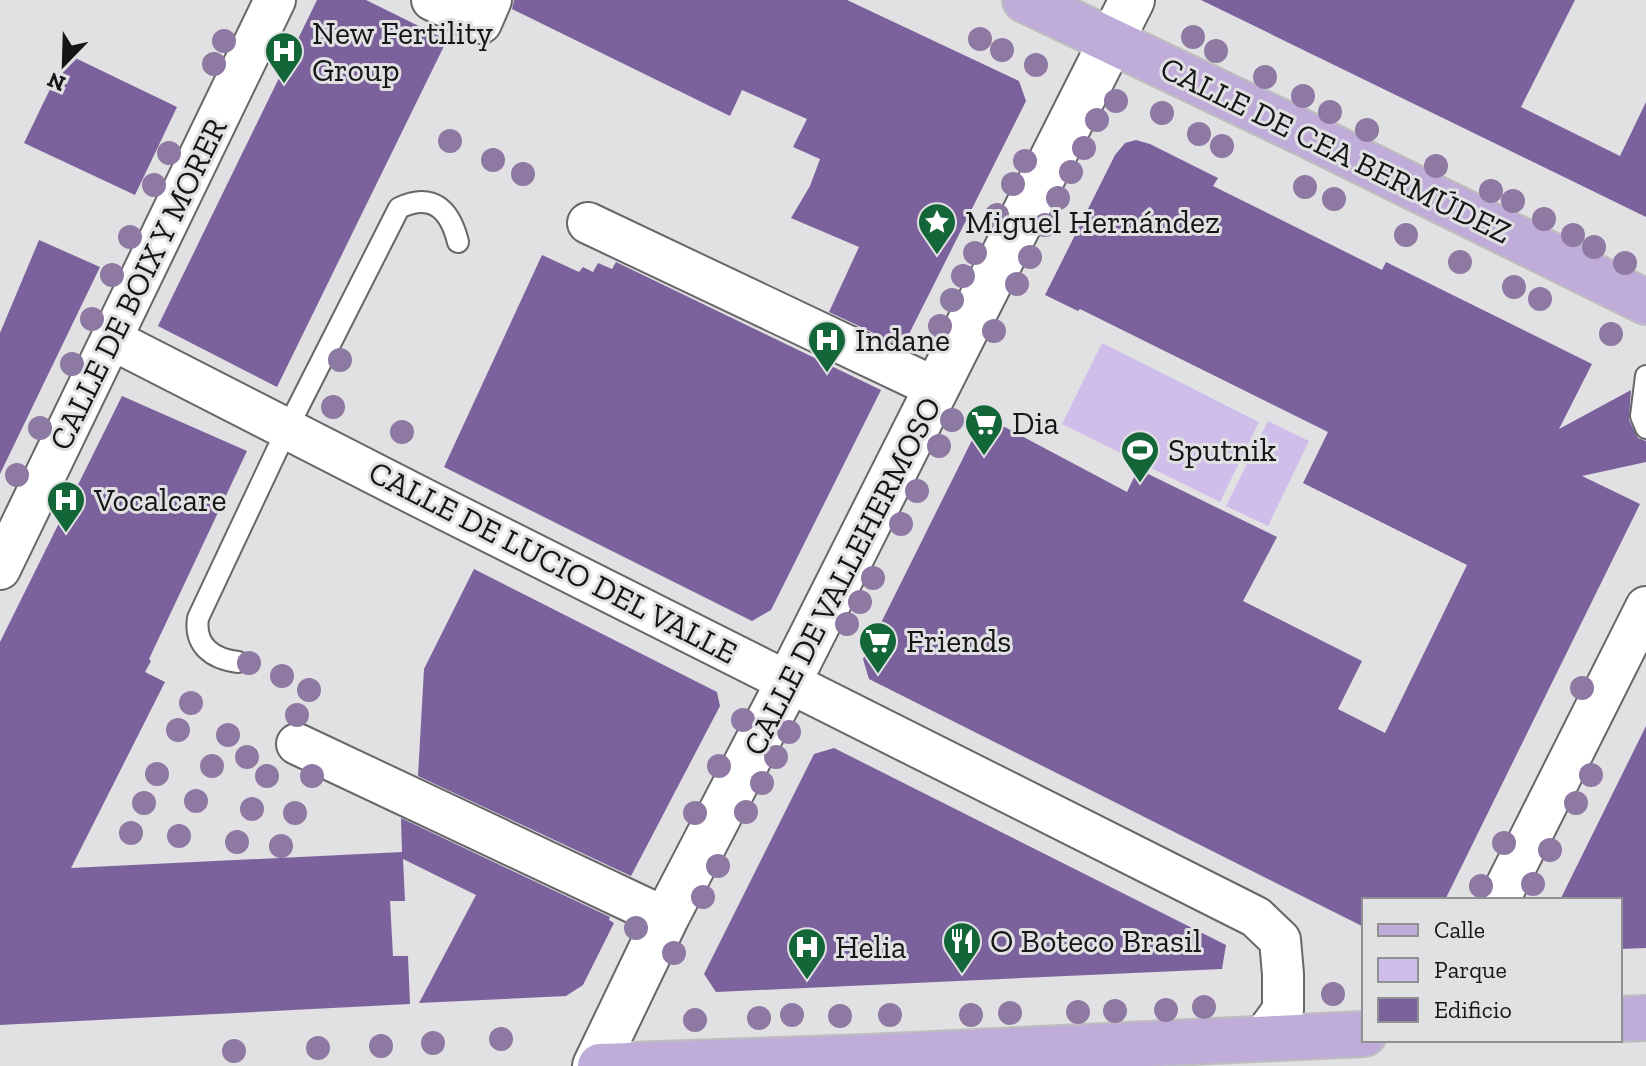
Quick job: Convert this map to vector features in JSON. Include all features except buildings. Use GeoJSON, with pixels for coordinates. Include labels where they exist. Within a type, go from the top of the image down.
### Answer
{"type":"FeatureCollection","features":[{"type":"Feature","properties":{"kind":"main road","name":"CALLE DE CEA BERMÚDEZ"},"geometry":{"type":"LineString","coordinates":[[1025,0],[1646,302]]}},
{"type":"Feature","properties":{"kind":"main road"},"geometry":{"type":"LineString","coordinates":[[1622,1019],[1646,1018]]}},
{"type":"Feature","properties":{"kind":"main road"},"geometry":{"type":"LineString","coordinates":[[598,1066],[1362,1034]]}},
{"type":"Feature","properties":{"kind":"street","name":"CALLE DE BOIX Y MORER"},"geometry":{"type":"LineString","coordinates":[[0,569],[275,0]]}},
{"type":"Feature","properties":{"kind":"street"},"geometry":{"type":"LineString","coordinates":[[432,0],[481,23],[491,0]]}},
{"type":"Feature","properties":{"kind":"street","name":"CALLE DE VALLEHERMOSO"},"geometry":{"type":"LineString","coordinates":[[598,1066],[666,918],[789,681],[1132,0]]}},
{"type":"Feature","properties":{"kind":"street"},"geometry":{"type":"LineString","coordinates":[[588,223],[936,388]]}},
{"type":"Feature","properties":{"kind":"street","name":"CALLE DE LUCIO DEL VALLE"},"geometry":{"type":"LineString","coordinates":[[111,339],[1256,917],[1280,940],[1283,974],[1283,1010],[1262,1039]]}},
{"type":"Feature","properties":{"kind":"street"},"geometry":{"type":"LineString","coordinates":[[1500,898],[1646,607]]}},
{"type":"Feature","properties":{"kind":"street"},"geometry":{"type":"LineString","coordinates":[[297,744],[666,918]]}},
{"type":"Feature","properties":{"kind":"lane"},"geometry":{"type":"LineString","coordinates":[[238,662],[222,660],[207,652],[200,642],[198,618],[287,429],[399,208],[412,202],[433,204],[452,218],[458,242]]}},
{"type":"Feature","properties":{"kind":"lane"},"geometry":{"type":"LineString","coordinates":[[1646,376],[1641,416],[1646,428]]}},
{"type":"Feature","properties":{"kind":"green space"},"geometry":{"type":"Polygon","coordinates":[[[1102,343],[1259,422],[1220,502],[1062,424],[1102,343]]]}},
{"type":"Feature","properties":{"kind":"green space"},"geometry":{"type":"Polygon","coordinates":[[[1268,421],[1309,441],[1268,526],[1226,506],[1268,421]]]}},
{"type":"Feature","properties":{"kind":"place","name":"New Fertility Group"},"geometry":{"type":"Point","coordinates":[284,85]}},
{"type":"Feature","properties":{"kind":"place","name":"Miguel Hernández"},"geometry":{"type":"Point","coordinates":[937,256]}},
{"type":"Feature","properties":{"kind":"place","name":"Indane"},"geometry":{"type":"Point","coordinates":[827,374]}},
{"type":"Feature","properties":{"kind":"place","name":"Dia"},"geometry":{"type":"Point","coordinates":[984,457]}},
{"type":"Feature","properties":{"kind":"place","name":"Sputnik"},"geometry":{"type":"Point","coordinates":[1140,484]}},
{"type":"Feature","properties":{"kind":"place","name":"Vocalcare"},"geometry":{"type":"Point","coordinates":[66,534]}},
{"type":"Feature","properties":{"kind":"place","name":"Friends"},"geometry":{"type":"Point","coordinates":[878,675]}},
{"type":"Feature","properties":{"kind":"place","name":"O Boteco Brasil"},"geometry":{"type":"Point","coordinates":[962,975]}},
{"type":"Feature","properties":{"kind":"place","name":"Helia"},"geometry":{"type":"Point","coordinates":[807,981]}}]}
